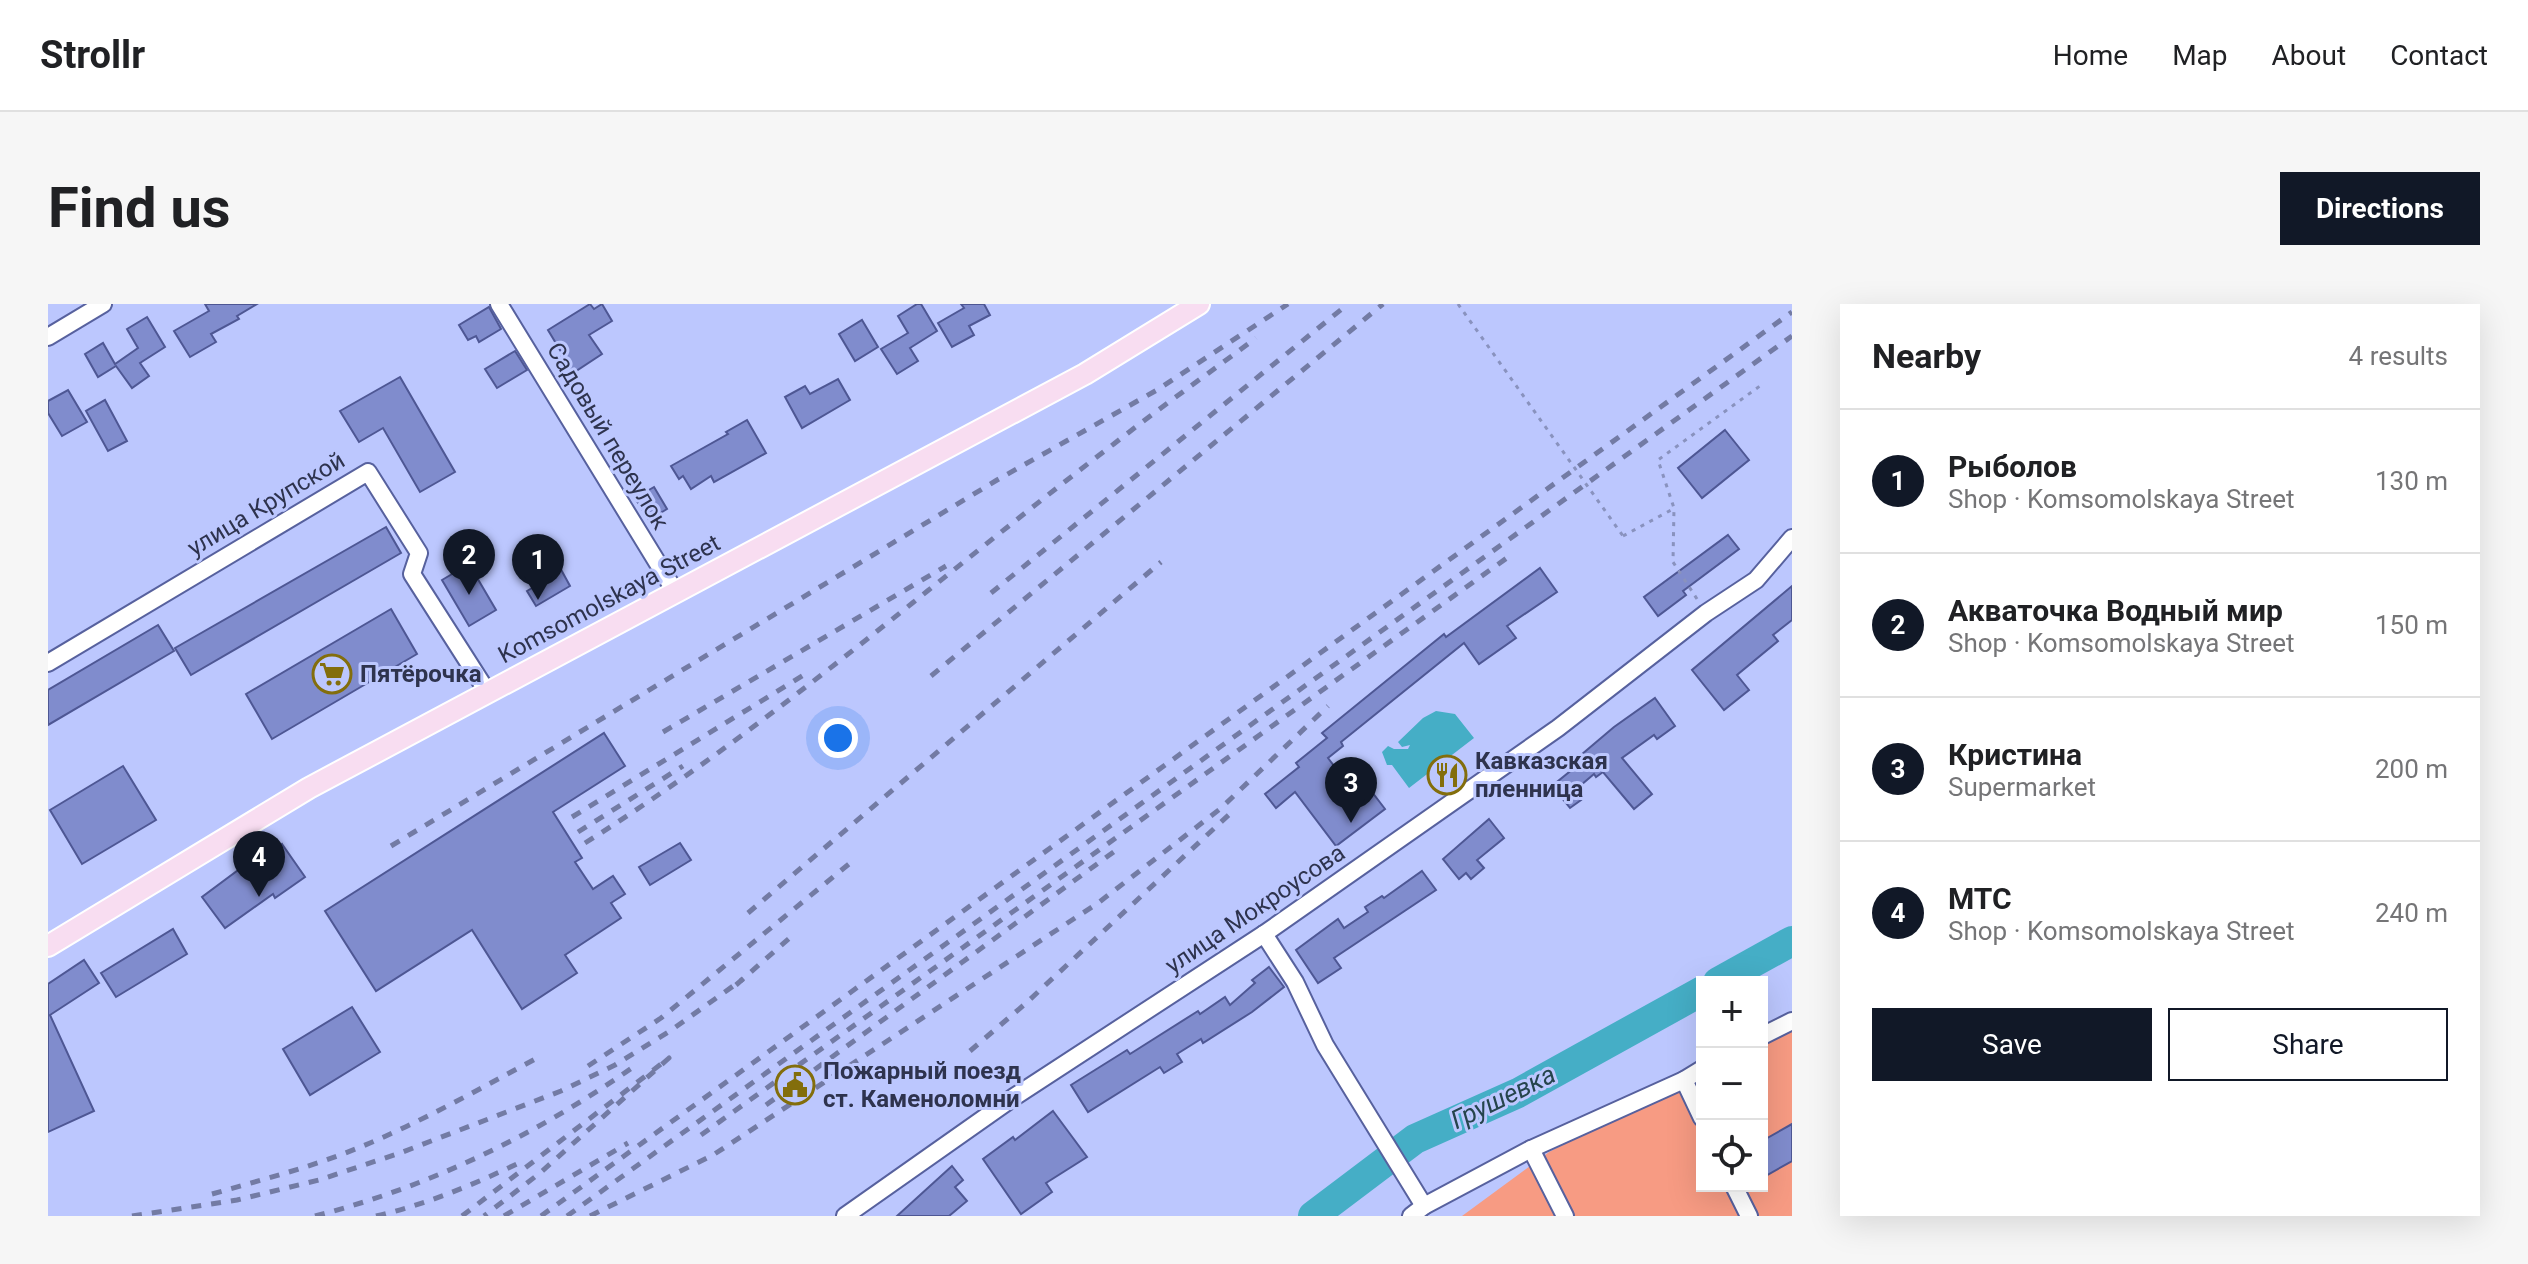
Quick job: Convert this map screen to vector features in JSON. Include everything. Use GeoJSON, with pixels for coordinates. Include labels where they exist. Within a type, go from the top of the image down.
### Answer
{"type":"FeatureCollection","features":[{"type":"Feature","properties":{"kind":"main road","name":"Komsomolskaya Street"},"geometry":{"type":"LineString","coordinates":[[48,946],[309,788],[1085,374],[1199,304]]}},
{"type":"Feature","properties":{"kind":"street"},"geometry":{"type":"LineString","coordinates":[[48,337],[103,304]]}},
{"type":"Feature","properties":{"kind":"street","name":"Садовый переулок"},"geometry":{"type":"LineString","coordinates":[[499,304],[676,593]]}},
{"type":"Feature","properties":{"kind":"street","name":"улица Крупской"},"geometry":{"type":"LineString","coordinates":[[48,663],[368,472],[419,553],[412,574],[488,693]]}},
{"type":"Feature","properties":{"kind":"street","name":"улица Мокроусова"},"geometry":{"type":"LineString","coordinates":[[845,1216],[1014,1097],[1264,934],[1558,728],[1706,613],[1756,580],[1792,538]]}},
{"type":"Feature","properties":{"kind":"street"},"geometry":{"type":"LineString","coordinates":[[1264,934],[1295,982],[1325,1045],[1404,1175],[1418,1213],[1531,1149],[1696,1073]]}},
{"type":"Feature","properties":{"kind":"street"},"geometry":{"type":"LineString","coordinates":[[1768,1033],[1792,1021]]}},
{"type":"Feature","properties":{"kind":"street"},"geometry":{"type":"LineString","coordinates":[[1684,1080],[1696,1105]]}},
{"type":"Feature","properties":{"kind":"street"},"geometry":{"type":"LineString","coordinates":[[1531,1149],[1565,1216]]}},
{"type":"Feature","properties":{"kind":"street"},"geometry":{"type":"LineString","coordinates":[[1737,1192],[1749,1216]]}},
{"type":"Feature","properties":{"kind":"path"},"geometry":{"type":"LineString","coordinates":[[1458,304],[1623,536],[1674,508]]}},
{"type":"Feature","properties":{"kind":"path"},"geometry":{"type":"LineString","coordinates":[[1706,613],[1673,562],[1674,508],[1658,460],[1764,383]]}},
{"type":"Feature","properties":{"kind":"shaded area"},"geometry":{"type":"Polygon","coordinates":[[[1436,711],[1455,714],[1474,738],[1409,788],[1392,765],[1387,765],[1382,752],[1388,746],[1408,749],[1410,745],[1402,747],[1398,742],[1423,718],[1436,711]]]}},
{"type":"Feature","properties":{"kind":"shaded area"},"geometry":{"type":"Polygon","coordinates":[[[1792,1027],[1792,1216],[1462,1216],[1549,1152],[1696,1076],[1696,1192],[1768,1192],[1768,1039],[1792,1027]]]}},
{"type":"Feature","properties":{"kind":"building"},"geometry":{"type":"Polygon","coordinates":[[[205,304],[257,304],[237,316],[239,319],[211,334],[216,342],[190,357],[174,331],[209,311],[205,304]]]}},
{"type":"Feature","properties":{"kind":"building"},"geometry":{"type":"Polygon","coordinates":[[[590,304],[594,309],[602,304],[612,321],[589,335],[602,354],[570,375],[559,358],[563,355],[548,330],[590,304]]]}},
{"type":"Feature","properties":{"kind":"building"},"geometry":{"type":"Polygon","coordinates":[[[921,304],[937,331],[910,348],[918,361],[897,374],[881,349],[908,333],[898,316],[921,304]]]}},
{"type":"Feature","properties":{"kind":"building"},"geometry":{"type":"Polygon","coordinates":[[[961,304],[984,304],[990,315],[969,326],[974,335],[952,347],[938,323],[964,308],[961,304]]]}},
{"type":"Feature","properties":{"kind":"building"},"geometry":{"type":"Polygon","coordinates":[[[489,307],[501,329],[479,342],[476,336],[468,340],[459,325],[489,307]]]}},
{"type":"Feature","properties":{"kind":"building"},"geometry":{"type":"Polygon","coordinates":[[[147,317],[165,347],[140,363],[149,376],[132,388],[116,366],[98,377],[85,354],[103,343],[115,364],[138,348],[127,329],[147,317]]]}},
{"type":"Feature","properties":{"kind":"building"},"geometry":{"type":"Polygon","coordinates":[[[862,320],[878,347],[855,361],[839,334],[862,320]]]}},
{"type":"Feature","properties":{"kind":"building"},"geometry":{"type":"Polygon","coordinates":[[[515,351],[527,370],[497,388],[485,369],[515,351]]]}},
{"type":"Feature","properties":{"kind":"building"},"geometry":{"type":"Polygon","coordinates":[[[400,377],[455,472],[420,492],[383,428],[359,442],[340,411],[400,377]]]}},
{"type":"Feature","properties":{"kind":"building"},"geometry":{"type":"Polygon","coordinates":[[[838,379],[850,400],[802,428],[785,397],[805,386],[810,394],[838,379]]]}},
{"type":"Feature","properties":{"kind":"building"},"geometry":{"type":"Polygon","coordinates":[[[68,390],[87,422],[62,436],[48,413],[48,401],[68,390]]]}},
{"type":"Feature","properties":{"kind":"building"},"geometry":{"type":"Polygon","coordinates":[[[105,400],[127,441],[108,451],[86,411],[105,400]]]}},
{"type":"Feature","properties":{"kind":"building"},"geometry":{"type":"Polygon","coordinates":[[[747,420],[766,453],[714,482],[711,476],[691,489],[683,476],[679,479],[671,466],[747,420]]]}},
{"type":"Feature","properties":{"kind":"building"},"geometry":{"type":"Polygon","coordinates":[[[1725,430],[1749,460],[1702,498],[1678,468],[1725,430]]]}},
{"type":"Feature","properties":{"kind":"building"},"geometry":{"type":"Polygon","coordinates":[[[654,487],[667,509],[649,520],[635,498],[654,487]]]}},
{"type":"Feature","properties":{"kind":"building"},"geometry":{"type":"Polygon","coordinates":[[[386,527],[401,553],[191,675],[175,648],[386,527]]]}},
{"type":"Feature","properties":{"kind":"building"},"geometry":{"type":"Polygon","coordinates":[[[1728,535],[1739,549],[1683,591],[1686,595],[1658,616],[1644,597],[1728,535]]]}},
{"type":"Feature","properties":{"kind":"building"},"geometry":{"type":"Polygon","coordinates":[[[469,564],[496,610],[469,626],[442,580],[469,564]]]}},
{"type":"Feature","properties":{"kind":"building"},"geometry":{"type":"Polygon","coordinates":[[[558,564],[570,586],[536,606],[527,591],[549,578],[545,572],[558,564]]]}},
{"type":"Feature","properties":{"kind":"building"},"geometry":{"type":"Polygon","coordinates":[[[1540,568],[1557,592],[1507,626],[1516,638],[1479,664],[1464,643],[1341,742],[1343,746],[1328,758],[1347,783],[1359,775],[1385,809],[1336,846],[1295,792],[1276,808],[1265,794],[1299,767],[1296,763],[1327,738],[1322,733],[1444,634],[1446,637],[1540,568]]]}},
{"type":"Feature","properties":{"kind":"building"},"geometry":{"type":"Polygon","coordinates":[[[1792,586],[1792,620],[1773,635],[1778,641],[1737,675],[1749,690],[1724,710],[1692,670],[1792,586]]]}},
{"type":"Feature","properties":{"kind":"building","name":"Пятёрочка"},"geometry":{"type":"Polygon","coordinates":[[[391,609],[417,654],[272,739],[246,694],[391,609]]]}},
{"type":"Feature","properties":{"kind":"building"},"geometry":{"type":"Polygon","coordinates":[[[158,625],[174,651],[48,725],[48,690],[158,625]]]}},
{"type":"Feature","properties":{"kind":"building"},"geometry":{"type":"Polygon","coordinates":[[[1655,698],[1675,726],[1657,739],[1654,735],[1622,758],[1652,794],[1634,809],[1603,772],[1596,777],[1594,774],[1574,791],[1581,800],[1570,808],[1552,786],[1584,760],[1581,755],[1655,698]]]}},
{"type":"Feature","properties":{"kind":"building"},"geometry":{"type":"Polygon","coordinates":[[[604,733],[625,766],[553,812],[582,858],[575,862],[593,889],[613,876],[625,894],[611,903],[621,918],[565,955],[577,973],[522,1009],[472,930],[376,991],[325,911],[604,733]]]}},
{"type":"Feature","properties":{"kind":"building"},"geometry":{"type":"Polygon","coordinates":[[[123,766],[156,820],[82,864],[50,810],[123,766]]]}},
{"type":"Feature","properties":{"kind":"building"},"geometry":{"type":"Polygon","coordinates":[[[1489,819],[1504,838],[1477,860],[1484,868],[1471,879],[1466,873],[1459,879],[1443,859],[1489,819]]]}},
{"type":"Feature","properties":{"kind":"building"},"geometry":{"type":"Polygon","coordinates":[[[680,843],[691,860],[650,885],[639,867],[680,843]]]}},
{"type":"Feature","properties":{"kind":"building"},"geometry":{"type":"Polygon","coordinates":[[[282,844],[305,877],[275,898],[273,894],[225,928],[202,897],[245,865],[247,868],[282,844]]]}},
{"type":"Feature","properties":{"kind":"building"},"geometry":{"type":"Polygon","coordinates":[[[1422,871],[1436,890],[1334,958],[1341,968],[1318,983],[1296,950],[1338,919],[1344,928],[1368,912],[1365,907],[1382,896],[1384,898],[1422,871]]]}},
{"type":"Feature","properties":{"kind":"building"},"geometry":{"type":"Polygon","coordinates":[[[173,929],[187,954],[116,997],[101,973],[173,929]]]}},
{"type":"Feature","properties":{"kind":"building"},"geometry":{"type":"Polygon","coordinates":[[[84,960],[99,983],[50,1015],[94,1111],[48,1132],[48,984],[84,960]]]}},
{"type":"Feature","properties":{"kind":"building"},"geometry":{"type":"Polygon","coordinates":[[[1269,967],[1284,987],[1203,1043],[1201,1039],[1177,1054],[1182,1062],[1164,1073],[1160,1067],[1088,1112],[1071,1085],[1127,1050],[1130,1054],[1225,997],[1230,1005],[1255,983],[1252,980],[1269,967]]]}},
{"type":"Feature","properties":{"kind":"building"},"geometry":{"type":"Polygon","coordinates":[[[352,1007],[380,1052],[310,1095],[283,1049],[352,1007]]]}},
{"type":"Feature","properties":{"kind":"building"},"geometry":{"type":"Polygon","coordinates":[[[1053,1111],[1087,1157],[1046,1183],[1052,1192],[1021,1214],[983,1159],[1013,1137],[1015,1140],[1053,1111]]]}},
{"type":"Feature","properties":{"kind":"building"},"geometry":{"type":"Polygon","coordinates":[[[1792,1124],[1792,1161],[1768,1175],[1768,1138],[1792,1124]]]}},
{"type":"Feature","properties":{"kind":"building"},"geometry":{"type":"Polygon","coordinates":[[[952,1166],[963,1180],[955,1187],[967,1201],[949,1216],[897,1216],[952,1166]]]}},
{"type":"Feature","properties":{"kind":"waterway","name":"Грушевка"},"geometry":{"type":"LineString","coordinates":[[1729,976],[1792,941]]}},
{"type":"Feature","properties":{"kind":"waterway","name":"Грушевка"},"geometry":{"type":"LineString","coordinates":[[1313,1216],[1415,1139],[1518,1093],[1696,994]]}},
{"type":"Feature","properties":{"kind":"railway"},"geometry":{"type":"LineString","coordinates":[[391,846],[997,480],[1157,390],[1288,304]]}},
{"type":"Feature","properties":{"kind":"railway"},"geometry":{"type":"LineString","coordinates":[[991,593],[1348,304]]}},
{"type":"Feature","properties":{"kind":"railway"},"geometry":{"type":"LineString","coordinates":[[931,676],[1383,304]]}},
{"type":"Feature","properties":{"kind":"railway"},"geometry":{"type":"LineString","coordinates":[[541,1216],[1792,312]]}},
{"type":"Feature","properties":{"kind":"railway"},"geometry":{"type":"LineString","coordinates":[[567,1216],[1792,336]]}},
{"type":"Feature","properties":{"kind":"railway"},"geometry":{"type":"LineString","coordinates":[[585,843],[655,797],[789,700],[1049,494],[1256,338]]}},
{"type":"Feature","properties":{"kind":"railway"},"geometry":{"type":"LineString","coordinates":[[701,1135],[1511,555]]}},
{"type":"Feature","properties":{"kind":"railway"},"geometry":{"type":"LineString","coordinates":[[748,913],[1161,562]]}},
{"type":"Feature","properties":{"kind":"railway"},"geometry":{"type":"LineString","coordinates":[[663,732],[946,566]]}},
{"type":"Feature","properties":{"kind":"railway"},"geometry":{"type":"LineString","coordinates":[[572,817],[807,673]]}},
{"type":"Feature","properties":{"kind":"railway"},"geometry":{"type":"LineString","coordinates":[[590,1216],[713,1155],[1098,903],[1220,809],[1328,706]]}},
{"type":"Feature","properties":{"kind":"railway"},"geometry":{"type":"LineString","coordinates":[[578,832],[683,766]]}},
{"type":"Feature","properties":{"kind":"railway"},"geometry":{"type":"LineString","coordinates":[[970,1051],[1234,810]]}},
{"type":"Feature","properties":{"kind":"railway"},"geometry":{"type":"LineString","coordinates":[[766,1105],[1119,848]]}},
{"type":"Feature","properties":{"kind":"railway"},"geometry":{"type":"LineString","coordinates":[[588,1066],[661,1018],[855,859]]}},
{"type":"Feature","properties":{"kind":"railway"},"geometry":{"type":"LineString","coordinates":[[736,985],[793,935]]}},
{"type":"Feature","properties":{"kind":"railway"},"geometry":{"type":"LineString","coordinates":[[132,1216],[237,1200],[319,1180],[400,1153],[561,1091],[615,1065],[670,1031],[743,979]]}},
{"type":"Feature","properties":{"kind":"railway"},"geometry":{"type":"LineString","coordinates":[[212,1194],[351,1151],[434,1113],[539,1057]]}},
{"type":"Feature","properties":{"kind":"railway"},"geometry":{"type":"LineString","coordinates":[[462,1216],[669,1058],[540,1173],[484,1216]]}},
{"type":"Feature","properties":{"kind":"railway"},"geometry":{"type":"LineString","coordinates":[[315,1216],[400,1190],[482,1155],[561,1113],[636,1065]]}},
{"type":"Feature","properties":{"kind":"railway"},"geometry":{"type":"LineString","coordinates":[[504,1216],[628,1143]]}},
{"type":"Feature","properties":{"kind":"railway"},"geometry":{"type":"LineString","coordinates":[[376,1216],[451,1193],[523,1161]]}},
{"type":"Feature","properties":{"kind":"place","name":"Акваточка Водный мир"},"geometry":{"type":"Point","coordinates":[469,595]}},
{"type":"Feature","properties":{"kind":"place","name":"Рыболов"},"geometry":{"type":"Point","coordinates":[538,600]}},
{"type":"Feature","properties":{"kind":"place","name":"Пятёрочка"},"geometry":{"type":"Point","coordinates":[332,674]}},
{"type":"Feature","properties":{"kind":"place","name":"Кавказская пленница"},"geometry":{"type":"Point","coordinates":[1447,775]}},
{"type":"Feature","properties":{"kind":"place","name":"Кристина"},"geometry":{"type":"Point","coordinates":[1351,823]}},
{"type":"Feature","properties":{"kind":"place","name":"МТС"},"geometry":{"type":"Point","coordinates":[259,897]}},
{"type":"Feature","properties":{"kind":"place","name":"Пожарный поезд ст. Каменоломни"},"geometry":{"type":"Point","coordinates":[795,1085]}}]}
